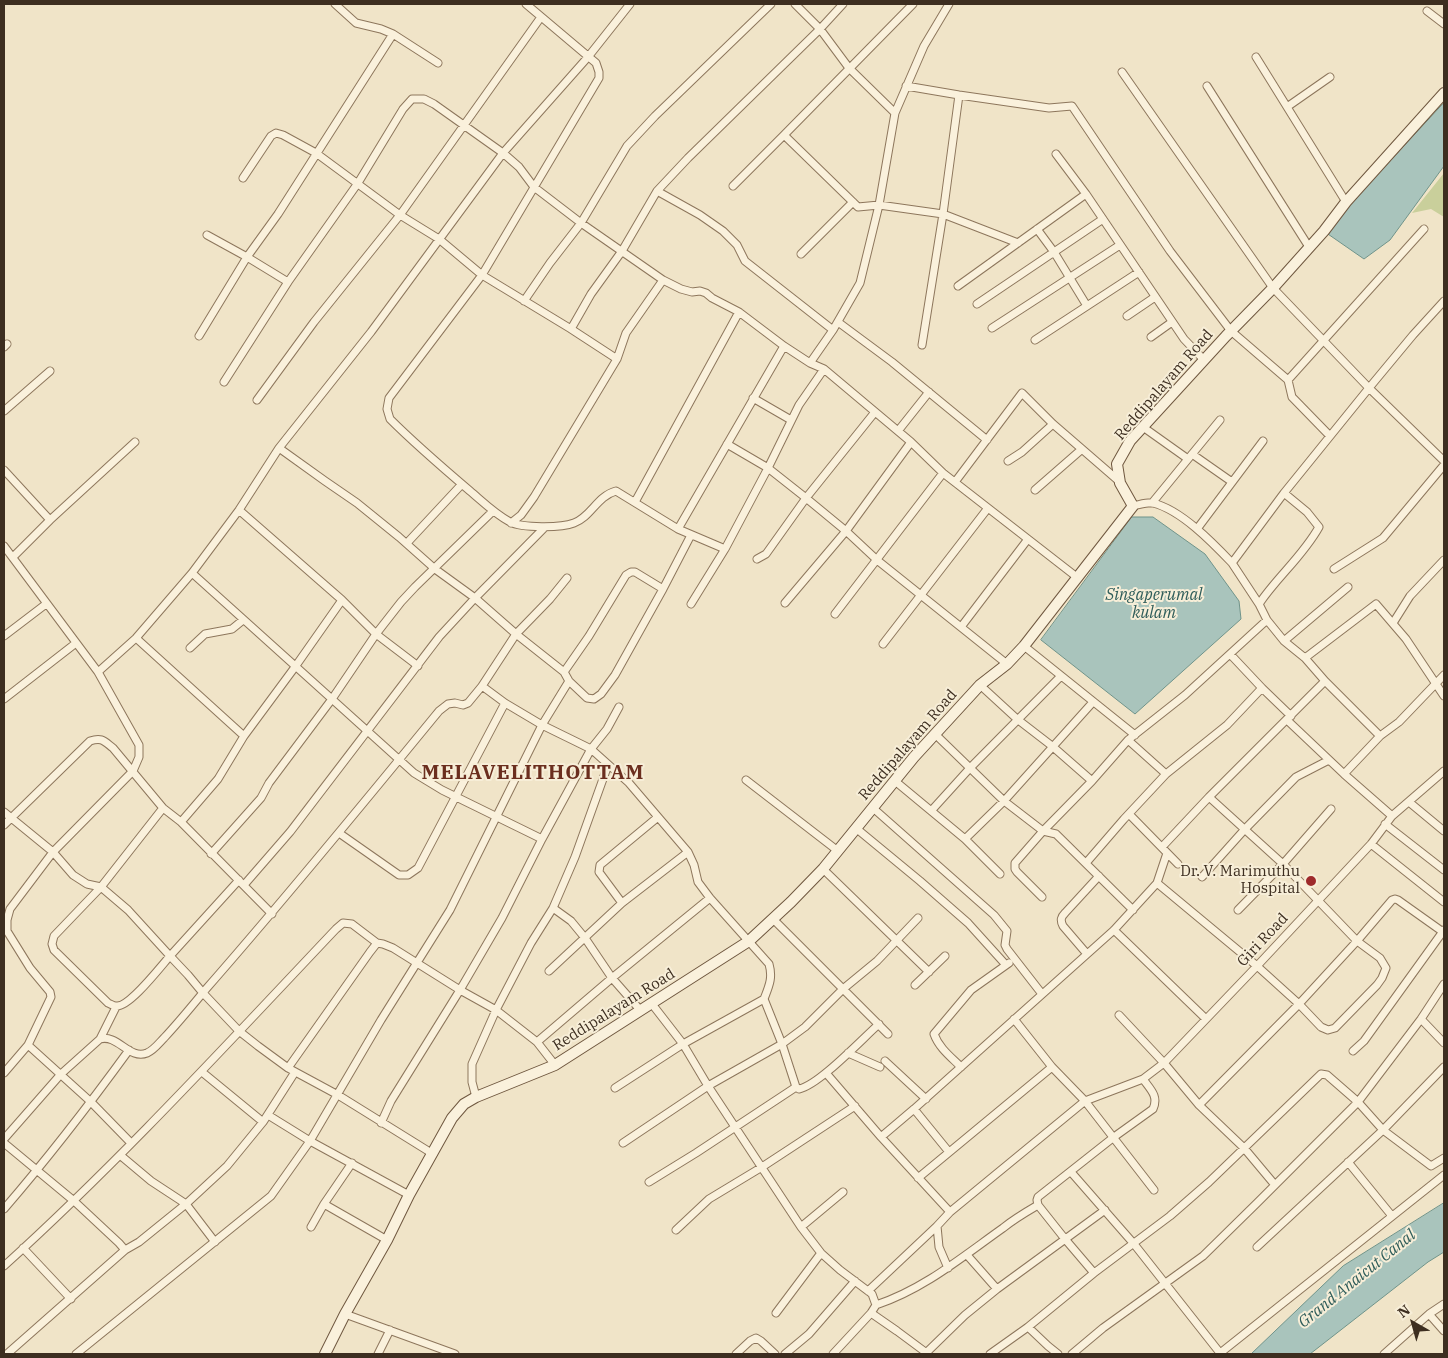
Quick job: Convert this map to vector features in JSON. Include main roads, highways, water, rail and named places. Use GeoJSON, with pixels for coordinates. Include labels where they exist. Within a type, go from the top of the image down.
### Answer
{"type":"FeatureCollection","features":[{"type":"Feature","properties":{"kind":"main road","name":"Reddipalayam Road"},"geometry":{"type":"LineString","coordinates":[[325,1354],[345,1314],[387,1240],[409,1195],[452,1118],[464,1104],[476,1096],[555,1065],[749,941],[823,869],[914,757],[980,685],[1007,664],[1024,646],[1133,506],[1120,483],[1117,464],[1130,441],[1273,288],[1324,231],[1346,202],[1444,93]]}},
{"type":"Feature","properties":{"kind":"water"},"geometry":{"type":"Polygon","coordinates":[[[1444,103],[1444,166],[1390,240],[1364,259],[1325,232],[1444,103]]]}},
{"type":"Feature","properties":{"kind":"water","name":"Singaperumal kulam"},"geometry":{"type":"Polygon","coordinates":[[[1132,517],[1153,517],[1205,554],[1239,601],[1241,619],[1135,714],[1041,640],[1132,517]]]}},
{"type":"Feature","properties":{"kind":"water","name":"Grand Anaicut Canal"},"geometry":{"type":"Polygon","coordinates":[[[1444,1203],[1444,1252],[1428,1262],[1310,1354],[1251,1354],[1343,1266],[1444,1203]]]}},
{"type":"Feature","properties":{"kind":"place","name":"Dr. V. Marimuthu Hospital"},"geometry":{"type":"Point","coordinates":[1311,881]}},
{"type":"Feature","properties":{"kind":"district","name":"MELAVELITHOTTAM"},"geometry":{"type":"Point","coordinates":[533,773]}}]}
